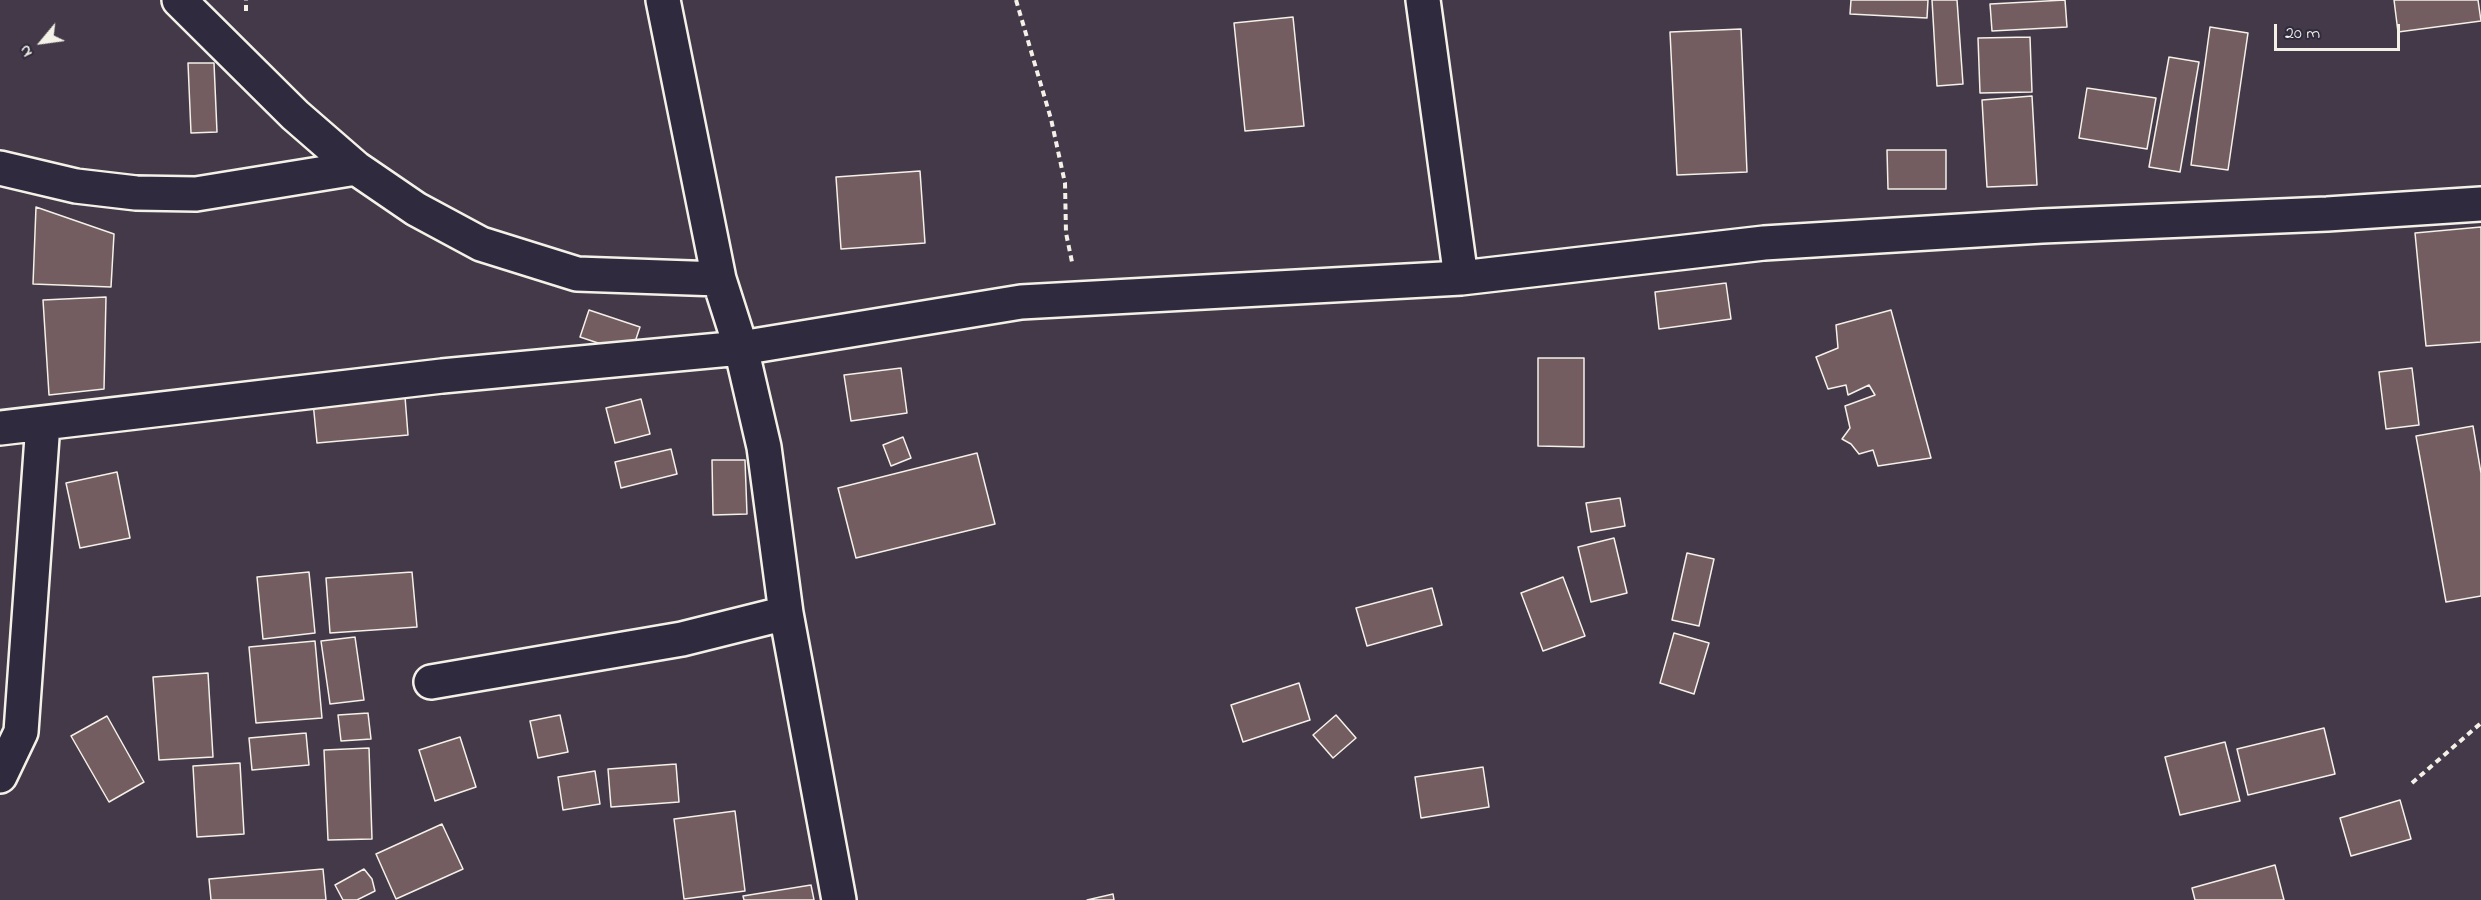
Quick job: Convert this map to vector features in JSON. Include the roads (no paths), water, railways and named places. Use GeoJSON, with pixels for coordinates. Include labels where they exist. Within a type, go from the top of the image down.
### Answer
{"type":"FeatureCollection","features":[{"type":"Feature","properties":{"kind":"street"},"geometry":{"type":"LineString","coordinates":[[179,0],[295,115],[356,168],[416,209],[481,244],[577,274],[719,279]]}},
{"type":"Feature","properties":{"kind":"street"},"geometry":{"type":"LineString","coordinates":[[663,0],[719,279],[741,348],[764,447],[786,614],[838,900]]}},
{"type":"Feature","properties":{"kind":"street"},"geometry":{"type":"LineString","coordinates":[[1424,0],[1461,278]]}},
{"type":"Feature","properties":{"kind":"street"},"geometry":{"type":"LineString","coordinates":[[0,168],[76,186],[136,193],[196,195],[356,168]]}},
{"type":"Feature","properties":{"kind":"street"},"geometry":{"type":"LineString","coordinates":[[0,428],[442,376],[741,348],[1021,302],[1461,278],[1764,243],[2042,226],[2326,214],[2481,204]]}},
{"type":"Feature","properties":{"kind":"street"},"geometry":{"type":"LineString","coordinates":[[0,776],[21,732],[43,423]]}},
{"type":"Feature","properties":{"kind":"street"},"geometry":{"type":"LineString","coordinates":[[431,682],[682,639],[786,614]]}}]}
